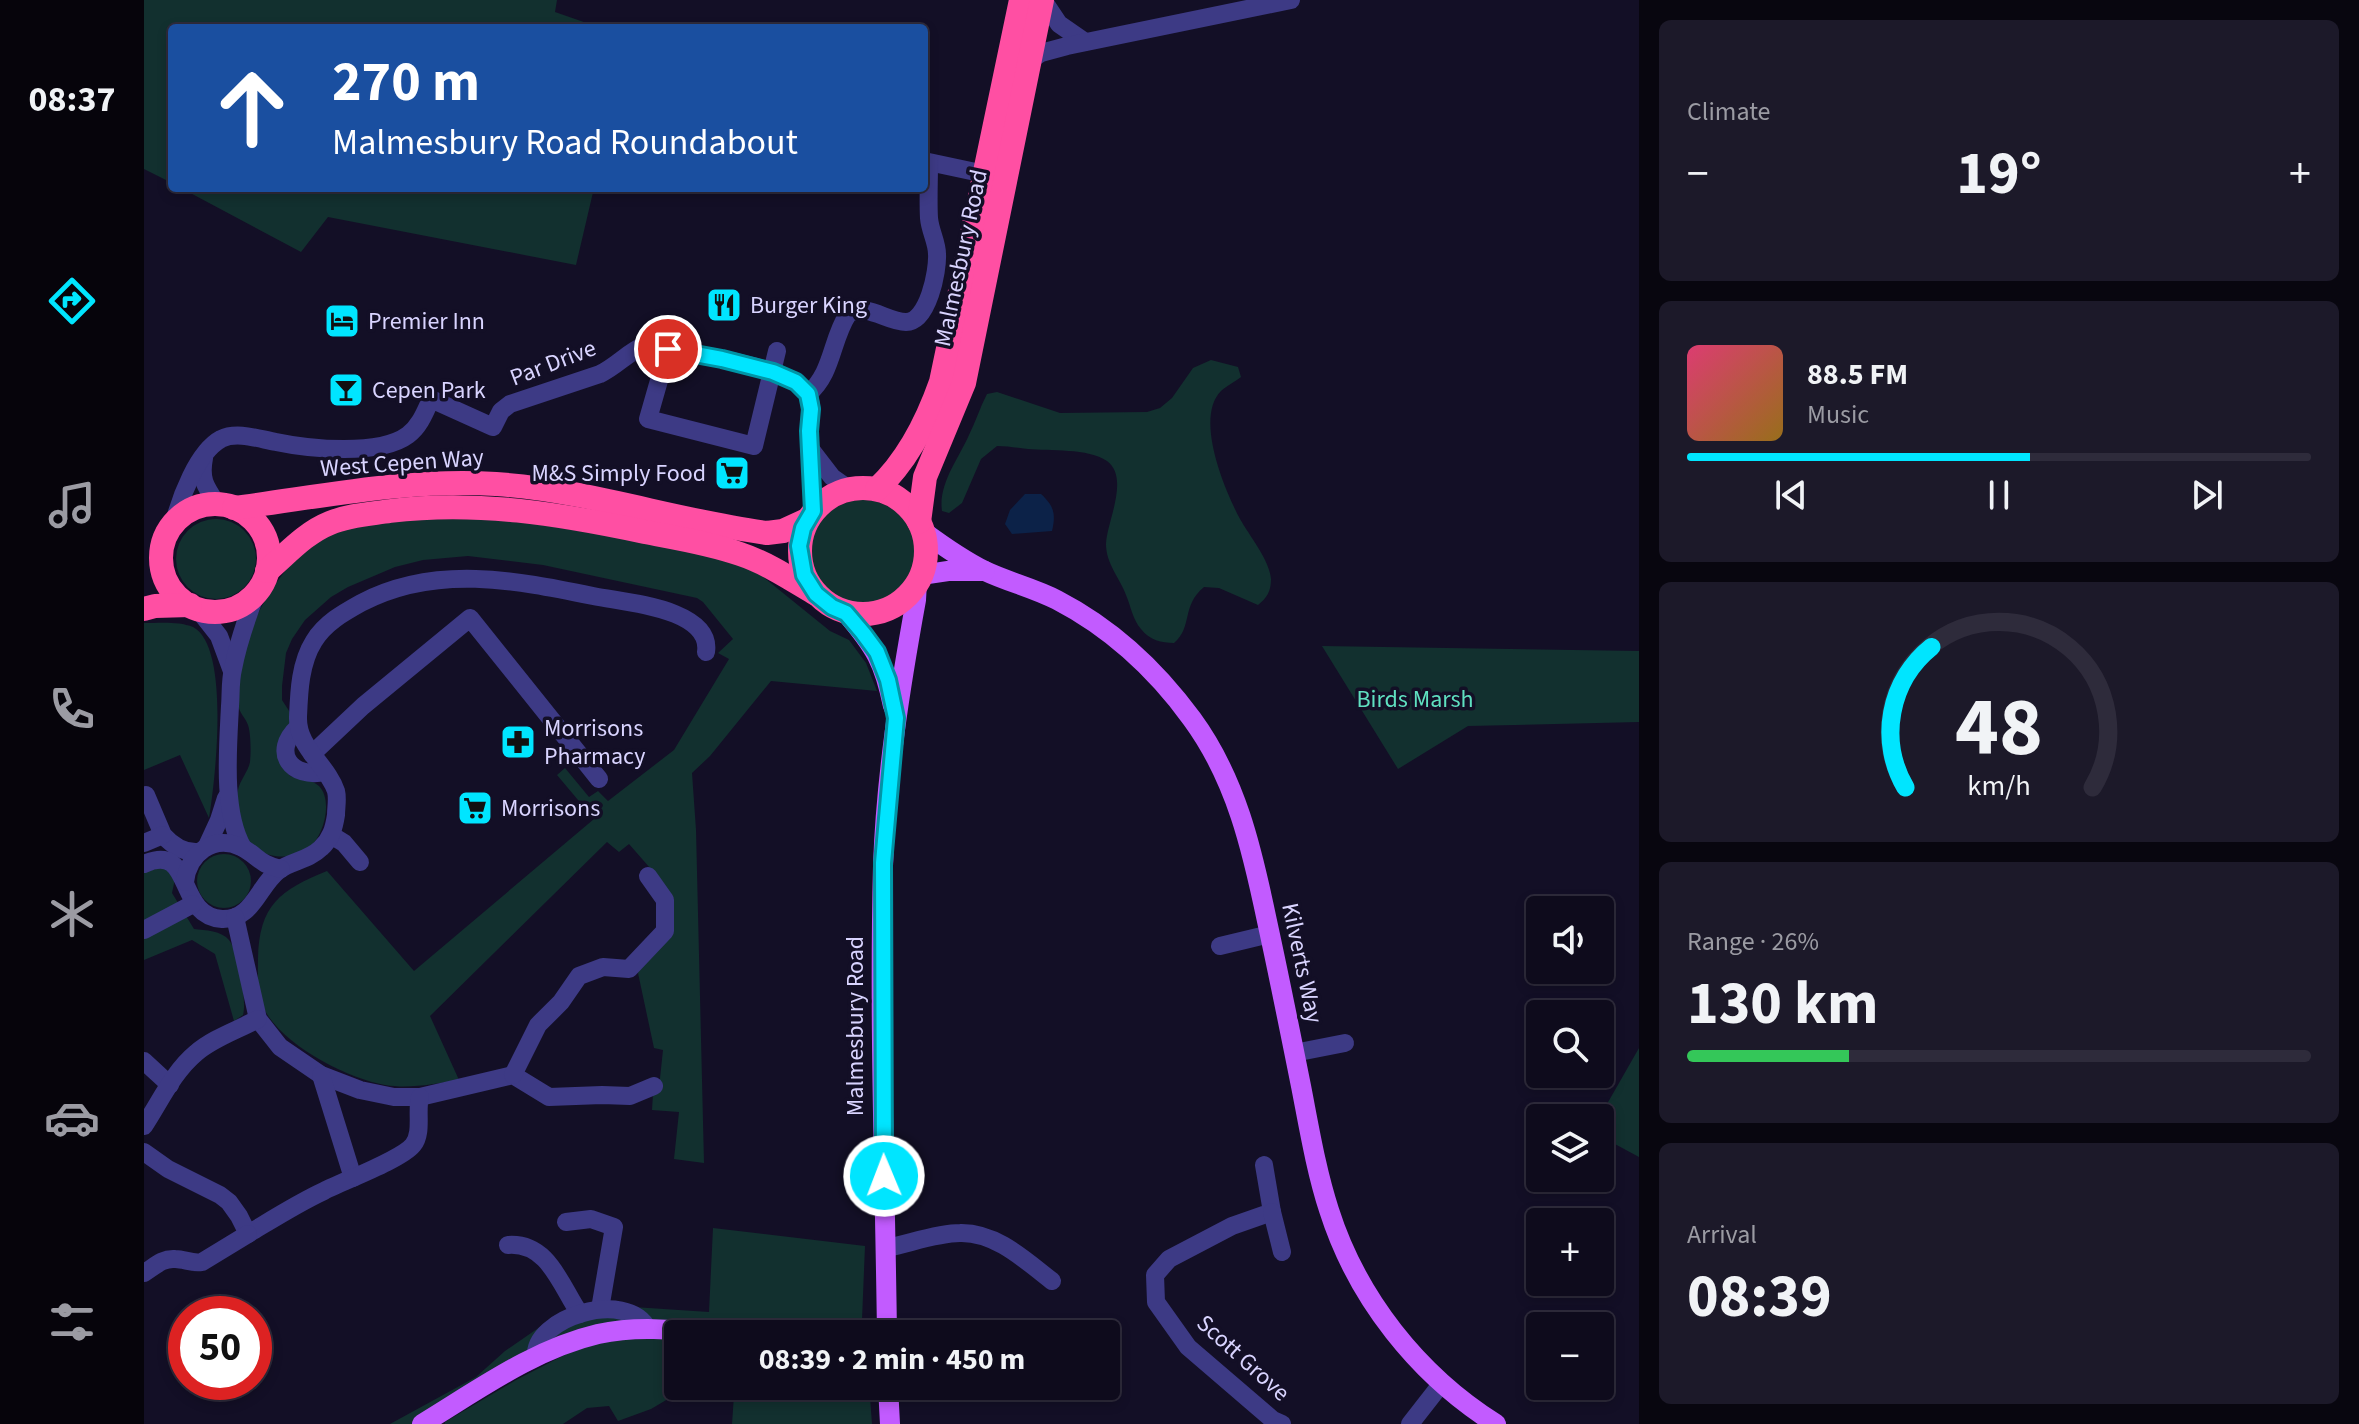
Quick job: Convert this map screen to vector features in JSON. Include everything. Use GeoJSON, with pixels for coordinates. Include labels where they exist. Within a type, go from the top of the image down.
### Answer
{"type":"FeatureCollection","features":[{"type":"Feature","properties":{"kind":"highway","name":"Malmesbury Road"},"geometry":{"type":"LineString","coordinates":[[877,489],[909,450],[941,382],[1021,0]]}},
{"type":"Feature","properties":{"kind":"highway","name":"Malmesbury Road"},"geometry":{"type":"LineString","coordinates":[[921,527],[925,477],[964,383],[1043,0]]}},
{"type":"Feature","properties":{"kind":"highway","name":"West Cepen Way"},"geometry":{"type":"LineString","coordinates":[[226,506],[454,482],[557,491],[767,533],[783,531],[810,515]]}},
{"type":"Feature","properties":{"kind":"highway"},"geometry":{"type":"LineString","coordinates":[[849,489],[877,489],[902,501],[921,527],[926,551],[919,578],[908,595],[886,610],[866,614],[846,613],[832,607],[816,594],[804,575],[799,555],[801,537],[810,515],[832,495],[849,489]]}},
{"type":"Feature","properties":{"kind":"highway"},"geometry":{"type":"LineString","coordinates":[[144,609],[155,606],[194,607],[217,611],[246,602],[262,581],[268,550],[264,535],[252,518],[226,506],[196,507],[182,515],[166,535],[162,548],[162,568],[167,581],[179,597],[194,607]]}},
{"type":"Feature","properties":{"kind":"highway","name":"West Cepen Way"},"geometry":{"type":"LineString","coordinates":[[262,581],[304,538],[330,523],[357,515],[396,510],[474,506],[582,519],[709,545],[759,562],[816,594]]}},
{"type":"Feature","properties":{"kind":"highway"},"geometry":{"type":"LineString","coordinates":[[144,565],[162,548]]}},
{"type":"Feature","properties":{"kind":"main road","name":"Kilverts Way"},"geometry":{"type":"LineString","coordinates":[[921,527],[985,571],[1042,592],[1094,622],[1142,662],[1175,697],[1208,743],[1230,783],[1249,840],[1322,1188],[1344,1251],[1386,1323],[1442,1383],[1496,1424]]}},
{"type":"Feature","properties":{"kind":"main road","name":"Kilverts Way"},"geometry":{"type":"LineString","coordinates":[[919,578],[948,571],[985,571]]}},
{"type":"Feature","properties":{"kind":"main road","name":"Malmesbury Road"},"geometry":{"type":"LineString","coordinates":[[887,1320],[883,863],[896,718],[919,578]]}},
{"type":"Feature","properties":{"kind":"main road","name":"Malmesbury Road"},"geometry":{"type":"LineString","coordinates":[[846,613],[877,652],[888,680],[896,718]]}},
{"type":"Feature","properties":{"kind":"main road"},"geometry":{"type":"LineString","coordinates":[[882,1320],[887,1311]]}},
{"type":"Feature","properties":{"kind":"main road"},"geometry":{"type":"LineString","coordinates":[[422,1424],[501,1376],[564,1345],[601,1334],[664,1330]]}},
{"type":"Feature","properties":{"kind":"main road"},"geometry":{"type":"LineString","coordinates":[[889,1400],[890,1424]]}},
{"type":"Feature","properties":{"kind":"street"},"geometry":{"type":"LineString","coordinates":[[1043,0],[1059,24],[1085,42]]}},
{"type":"Feature","properties":{"kind":"street"},"geometry":{"type":"LineString","coordinates":[[1029,61],[1047,51],[1085,42],[1291,0]]}},
{"type":"Feature","properties":{"kind":"street"},"geometry":{"type":"LineString","coordinates":[[928,162],[985,174]]}},
{"type":"Feature","properties":{"kind":"street"},"geometry":{"type":"LineString","coordinates":[[810,515],[812,451],[808,394],[826,371],[848,314],[860,309],[905,322],[915,320],[923,313],[937,254],[928,192]]}},
{"type":"Feature","properties":{"kind":"street","name":"Par Drive"},"geometry":{"type":"LineString","coordinates":[[204,458],[218,441],[228,437],[251,437],[327,450],[393,443],[405,438],[417,427],[431,399],[493,427],[501,411],[510,404],[600,374],[647,344],[773,372],[796,382],[808,394]]}},
{"type":"Feature","properties":{"kind":"street"},"geometry":{"type":"LineString","coordinates":[[668,349],[648,419],[754,446],[777,351]]}},
{"type":"Feature","properties":{"kind":"street"},"geometry":{"type":"LineString","coordinates":[[812,451],[832,477],[849,489]]}},
{"type":"Feature","properties":{"kind":"street"},"geometry":{"type":"LineString","coordinates":[[204,458],[201,472],[205,486],[226,506]]}},
{"type":"Feature","properties":{"kind":"street"},"geometry":{"type":"LineString","coordinates":[[174,523],[192,474],[204,458]]}},
{"type":"Feature","properties":{"kind":"street"},"geometry":{"type":"LineString","coordinates":[[144,864],[154,860],[168,862],[179,870],[193,904],[209,916],[222,919],[246,911],[281,869],[307,859],[322,848],[331,835],[337,797],[336,790],[300,736],[298,727],[303,671],[311,647],[321,632],[337,618],[366,601],[419,583],[458,578],[531,584],[656,608],[682,617],[697,626],[706,638],[706,652]]}},
{"type":"Feature","properties":{"kind":"street"},"geometry":{"type":"LineString","coordinates":[[185,882],[191,861],[219,820],[226,798],[232,671],[262,581]]}},
{"type":"Feature","properties":{"kind":"street"},"geometry":{"type":"LineString","coordinates":[[194,607],[219,636],[232,671]]}},
{"type":"Feature","properties":{"kind":"street"},"geometry":{"type":"LineString","coordinates":[[312,754],[363,706],[470,618],[599,779]]}},
{"type":"Feature","properties":{"kind":"street"},"geometry":{"type":"LineString","coordinates":[[298,727],[289,737],[286,748],[294,768],[308,774],[325,772]]}},
{"type":"Feature","properties":{"kind":"street"},"geometry":{"type":"LineString","coordinates":[[228,759],[232,814],[237,835],[259,868],[260,891]]}},
{"type":"Feature","properties":{"kind":"street"},"geometry":{"type":"LineString","coordinates":[[151,816],[190,853],[219,843],[232,844],[270,867],[281,869]]}},
{"type":"Feature","properties":{"kind":"street"},"geometry":{"type":"LineString","coordinates":[[144,843],[151,816]]}},
{"type":"Feature","properties":{"kind":"street"},"geometry":{"type":"LineString","coordinates":[[331,835],[344,843],[360,862]]}},
{"type":"Feature","properties":{"kind":"street"},"geometry":{"type":"LineString","coordinates":[[513,1075],[538,1025],[561,1002],[579,976],[603,967],[629,969],[665,931],[665,900],[648,876]]}},
{"type":"Feature","properties":{"kind":"street"},"geometry":{"type":"LineString","coordinates":[[144,930],[193,904]]}},
{"type":"Feature","properties":{"kind":"street"},"geometry":{"type":"LineString","coordinates":[[235,917],[258,1019],[280,1047],[321,1075],[360,1090],[394,1097],[420,1097],[513,1075],[549,1097],[630,1096],[654,1086]]}},
{"type":"Feature","properties":{"kind":"street"},"geometry":{"type":"LineString","coordinates":[[1220,946],[1270,934]]}},
{"type":"Feature","properties":{"kind":"street"},"geometry":{"type":"LineString","coordinates":[[144,1126],[170,1085],[198,1051],[258,1019]]}},
{"type":"Feature","properties":{"kind":"street"},"geometry":{"type":"LineString","coordinates":[[1294,1053],[1345,1043]]}},
{"type":"Feature","properties":{"kind":"street"},"geometry":{"type":"LineString","coordinates":[[144,1061],[170,1085]]}},
{"type":"Feature","properties":{"kind":"street"},"geometry":{"type":"LineString","coordinates":[[321,1075],[353,1178]]}},
{"type":"Feature","properties":{"kind":"street"},"geometry":{"type":"LineString","coordinates":[[144,1273],[162,1261],[176,1259],[197,1264],[299,1204],[400,1154],[414,1144],[420,1097]]}},
{"type":"Feature","properties":{"kind":"street"},"geometry":{"type":"LineString","coordinates":[[144,1152],[168,1169],[229,1202],[248,1234]]}},
{"type":"Feature","properties":{"kind":"street"},"geometry":{"type":"LineString","coordinates":[[1264,1165],[1282,1252]]}},
{"type":"Feature","properties":{"kind":"street","name":"Scott Grove"},"geometry":{"type":"LineString","coordinates":[[1272,1212],[1232,1226],[1169,1259],[1155,1275],[1156,1302],[1188,1347],[1273,1420],[1282,1424]]}},
{"type":"Feature","properties":{"kind":"street"},"geometry":{"type":"LineString","coordinates":[[566,1222],[591,1219],[614,1227],[600,1309]]}},
{"type":"Feature","properties":{"kind":"street"},"geometry":{"type":"LineString","coordinates":[[886,1248],[952,1234],[967,1234],[1009,1248],[1052,1281]]}},
{"type":"Feature","properties":{"kind":"street"},"geometry":{"type":"LineString","coordinates":[[508,1245],[520,1245],[545,1258],[580,1314]]}},
{"type":"Feature","properties":{"kind":"street"},"geometry":{"type":"LineString","coordinates":[[536,1357],[537,1345],[544,1335],[580,1314],[600,1309],[619,1309],[636,1314],[648,1329]]}},
{"type":"Feature","properties":{"kind":"street"},"geometry":{"type":"LineString","coordinates":[[1410,1424],[1442,1383]]}},
{"type":"Feature","properties":{"kind":"green space"},"geometry":{"type":"Polygon","coordinates":[[[144,0],[557,0],[555,12],[590,24],[168,24],[168,181],[144,169],[144,0]]]}},
{"type":"Feature","properties":{"kind":"green space"},"geometry":{"type":"Polygon","coordinates":[[[188,192],[593,192],[576,265],[328,217],[301,252],[188,192]]]}},
{"type":"Feature","properties":{"kind":"green space"},"geometry":{"type":"Polygon","coordinates":[[[1211,360],[1238,367],[1241,377],[1221,391],[1213,403],[1211,436],[1227,491],[1270,572],[1269,591],[1258,605],[1219,588],[1204,587],[1192,602],[1180,637],[1174,643],[1156,640],[1144,633],[1134,617],[1107,551],[1117,478],[1107,461],[1090,454],[997,446],[981,459],[962,503],[949,513],[942,511],[946,481],[987,394],[997,392],[1060,413],[1147,412],[1160,408],[1172,398],[1193,368],[1211,360]]]}},
{"type":"Feature","properties":{"kind":"green space"},"geometry":{"type":"Polygon","coordinates":[[[863,500],[883,504],[900,515],[911,532],[915,552],[911,572],[900,589],[883,600],[863,604],[843,600],[826,589],[815,572],[811,552],[815,532],[826,515],[843,504],[863,500]]]}},
{"type":"Feature","properties":{"kind":"green space"},"geometry":{"type":"Polygon","coordinates":[[[486,516],[616,537],[730,560],[762,576],[830,631],[849,640],[866,663],[877,691],[771,681],[710,756],[692,773],[704,1163],[674,1159],[679,1112],[652,1110],[653,1094],[659,1088],[663,1050],[654,1048],[638,973],[643,961],[665,939],[664,884],[629,844],[619,852],[607,842],[430,1016],[459,1080],[422,1086],[394,1086],[351,1075],[296,1044],[269,1017],[261,1002],[258,987],[259,940],[268,912],[285,893],[327,871],[414,971],[594,819],[557,775],[565,768],[589,797],[598,791],[608,801],[674,750],[729,659],[718,653],[733,639],[697,598],[543,565],[468,556],[423,560],[395,567],[331,597],[305,620],[292,639],[286,653],[282,700],[293,717],[281,762],[290,776],[309,780],[319,786],[326,801],[326,811],[317,839],[305,851],[278,856],[260,851],[246,840],[237,811],[237,794],[249,766],[251,749],[248,725],[238,704],[239,679],[252,627],[279,578],[318,541],[340,529],[391,519],[486,516]]]}},
{"type":"Feature","properties":{"kind":"green space"},"geometry":{"type":"Polygon","coordinates":[[[208,519],[224,519],[245,530],[256,551],[256,567],[245,588],[224,599],[208,599],[194,593],[182,581],[176,567],[176,551],[182,537],[194,525],[208,519]]]}},
{"type":"Feature","properties":{"kind":"green space"},"geometry":{"type":"Polygon","coordinates":[[[144,623],[175,623],[193,627],[205,639],[212,660],[218,716],[209,818],[180,755],[144,770],[144,623]]]}},
{"type":"Feature","properties":{"kind":"green space","name":"Birds Marsh"},"geometry":{"type":"Polygon","coordinates":[[[1322,646],[1639,651],[1639,722],[1468,726],[1398,769],[1322,646]]]}},
{"type":"Feature","properties":{"kind":"green space"},"geometry":{"type":"Polygon","coordinates":[[[224,854],[243,862],[251,881],[243,900],[224,908],[205,900],[197,881],[205,862],[224,854]]]}},
{"type":"Feature","properties":{"kind":"green space"},"geometry":{"type":"Polygon","coordinates":[[[160,868],[168,870],[175,879],[172,893],[194,929],[222,935],[233,946],[244,999],[243,1015],[234,1021],[215,954],[192,940],[144,960],[144,872],[160,868]]]}},
{"type":"Feature","properties":{"kind":"green space"},"geometry":{"type":"Polygon","coordinates":[[[1639,1048],[1639,1157],[1614,1144],[1614,1104],[1607,1104],[1639,1048]]]}},
{"type":"Feature","properties":{"kind":"green space"},"geometry":{"type":"Polygon","coordinates":[[[713,1228],[865,1246],[862,1320],[635,1321],[413,1424],[390,1424],[476,1377],[505,1351],[547,1322],[618,1306],[709,1312],[713,1228]]]}},
{"type":"Feature","properties":{"kind":"green space"},"geometry":{"type":"Polygon","coordinates":[[[664,1338],[666,1400],[618,1421],[609,1406],[587,1408],[563,1424],[445,1424],[516,1380],[574,1350],[603,1340],[664,1338]]]}},
{"type":"Feature","properties":{"kind":"green space"},"geometry":{"type":"Polygon","coordinates":[[[734,1400],[870,1400],[872,1424],[732,1424],[734,1400]]]}},
{"type":"Feature","properties":{"kind":"water"},"geometry":{"type":"Polygon","coordinates":[[[1025,494],[1041,494],[1049,502],[1054,515],[1052,531],[1012,534],[1005,524],[1010,510],[1025,494]]]}},
{"type":"Feature","properties":{"kind":"place","name":"Burger King"},"geometry":{"type":"Point","coordinates":[724,305]}},
{"type":"Feature","properties":{"kind":"place","name":"Premier Inn"},"geometry":{"type":"Point","coordinates":[342,321]}},
{"type":"Feature","properties":{"kind":"place","name":"Cepen Park"},"geometry":{"type":"Point","coordinates":[346,390]}},
{"type":"Feature","properties":{"kind":"place","name":"M&S Simply Food"},"geometry":{"type":"Point","coordinates":[732,473]}},
{"type":"Feature","properties":{"kind":"place","name":"Morrisons Pharmacy"},"geometry":{"type":"Point","coordinates":[518,742]}},
{"type":"Feature","properties":{"kind":"place","name":"Morrisons"},"geometry":{"type":"Point","coordinates":[475,808]}},
{"type":"Feature","properties":{"kind":"route"},"geometry":{"type":"LineString","coordinates":[[668,349],[773,372],[796,382],[808,394],[813,511],[803,528],[799,546],[804,575],[822,600],[846,613],[863,633],[877,652],[888,680],[896,718],[883,863],[884,1176]]}}]}
